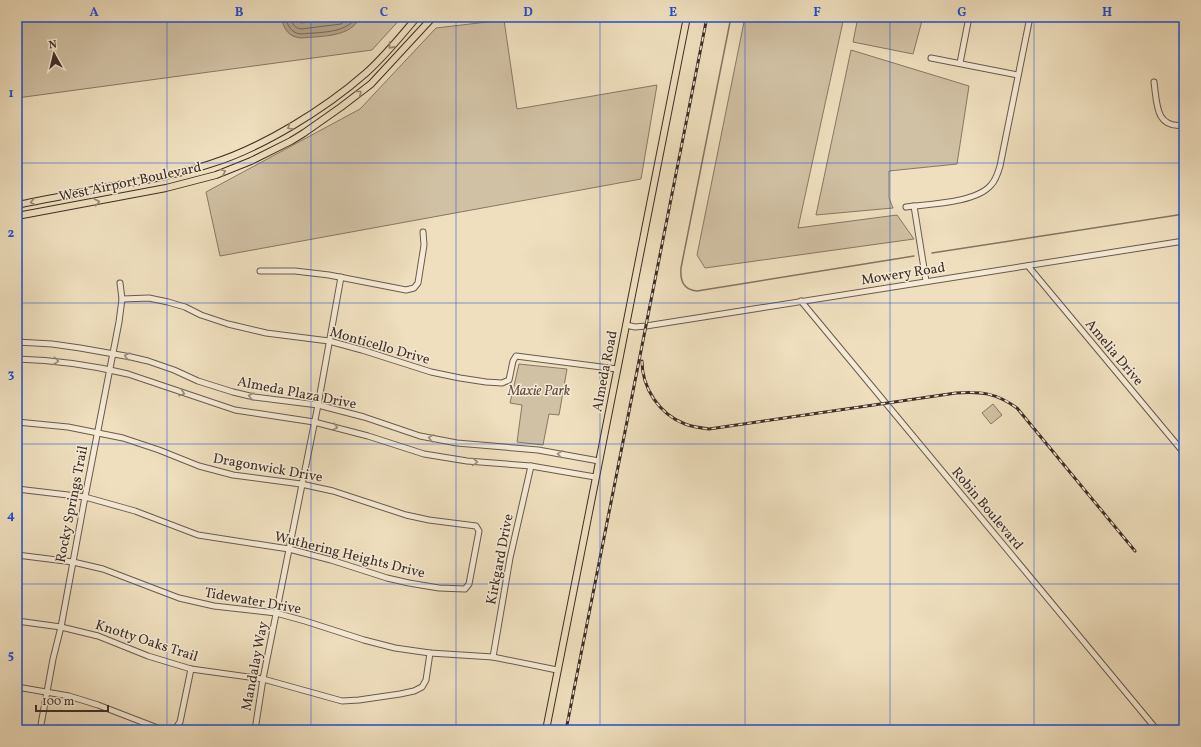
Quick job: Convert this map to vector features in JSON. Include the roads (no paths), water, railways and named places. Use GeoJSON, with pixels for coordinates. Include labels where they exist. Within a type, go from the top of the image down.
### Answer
{"type":"FeatureCollection","features":[{"type":"Feature","properties":{"kind":"main road","name":"West Airport Boulevard"},"geometry":{"type":"LineString","coordinates":[[17,205],[182,172],[211,164],[245,150],[285,130],[334,98],[366,73],[417,17]]}},
{"type":"Feature","properties":{"kind":"main road","name":"West Airport Boulevard"},"geometry":{"type":"LineString","coordinates":[[17,216],[188,183],[216,175],[251,161],[291,141],[341,107],[371,84],[433,17]]}},
{"type":"Feature","properties":{"kind":"main road","name":"Almeda Road"},"geometry":{"type":"LineString","coordinates":[[546,730],[687,17]]}},
{"type":"Feature","properties":{"kind":"main road"},"geometry":{"type":"LineString","coordinates":[[408,28],[416,36]]}},
{"type":"Feature","properties":{"kind":"main road"},"geometry":{"type":"LineString","coordinates":[[334,98],[341,107]]}},
{"type":"Feature","properties":{"kind":"main road"},"geometry":{"type":"LineString","coordinates":[[245,150],[251,161]]}},
{"type":"Feature","properties":{"kind":"main road"},"geometry":{"type":"LineString","coordinates":[[76,194],[78,205]]}},
{"type":"Feature","properties":{"kind":"street"},"geometry":{"type":"LineString","coordinates":[[960,63],[969,17]]}},
{"type":"Feature","properties":{"kind":"street"},"geometry":{"type":"LineString","coordinates":[[906,207],[973,197],[985,191],[995,180],[1000,166],[1030,17]]}},
{"type":"Feature","properties":{"kind":"street"},"geometry":{"type":"LineString","coordinates":[[931,58],[1018,75]]}},
{"type":"Feature","properties":{"kind":"street"},"geometry":{"type":"LineString","coordinates":[[1154,82],[1161,117],[1165,122],[1172,125],[1184,125]]}},
{"type":"Feature","properties":{"kind":"street"},"geometry":{"type":"LineString","coordinates":[[914,206],[926,282]]}},
{"type":"Feature","properties":{"kind":"street"},"geometry":{"type":"LineString","coordinates":[[260,271],[295,271],[341,277],[406,290],[414,288],[418,283],[424,245],[422,232]]}},
{"type":"Feature","properties":{"kind":"street","name":"Mowery Road"},"geometry":{"type":"LineString","coordinates":[[626,325],[636,327],[646,326],[1184,242]]}},
{"type":"Feature","properties":{"kind":"street","name":"Amelia Drive"},"geometry":{"type":"LineString","coordinates":[[1028,266],[1184,454]]}},
{"type":"Feature","properties":{"kind":"street","name":"Mandalay Way"},"geometry":{"type":"LineString","coordinates":[[254,730],[301,484],[318,405],[341,277]]}},
{"type":"Feature","properties":{"kind":"street","name":"Rocky Springs Trail"},"geometry":{"type":"LineString","coordinates":[[40,730],[46,691],[61,627],[119,322],[122,299],[120,283]]}},
{"type":"Feature","properties":{"kind":"street","name":"Monticello Drive"},"geometry":{"type":"LineString","coordinates":[[122,299],[149,298],[168,302],[228,324],[266,333],[329,342],[362,350],[431,372],[486,382],[502,383],[509,380],[513,361],[516,356],[617,369]]}},
{"type":"Feature","properties":{"kind":"street","name":"Robin Boulevard"},"geometry":{"type":"LineString","coordinates":[[801,301],[1157,730]]}},
{"type":"Feature","properties":{"kind":"street","name":"Almeda Plaza Drive"},"geometry":{"type":"LineString","coordinates":[[17,342],[52,344],[113,353],[148,361],[212,386],[240,394],[318,405],[364,417],[420,436],[457,443],[538,450],[599,461]]}},
{"type":"Feature","properties":{"kind":"street","name":"Almeda Plaza Drive"},"geometry":{"type":"LineString","coordinates":[[17,359],[46,360],[128,374],[235,410],[314,422],[368,436],[424,454],[468,461],[531,466],[595,477]]}},
{"type":"Feature","properties":{"kind":"street","name":"Dragonwick Drive"},"geometry":{"type":"LineString","coordinates":[[17,422],[68,427],[123,438],[199,466],[233,475],[301,484],[333,491],[406,515],[429,520],[476,526],[479,531],[477,540]]}},
{"type":"Feature","properties":{"kind":"street","name":"Kirkgard Drive"},"geometry":{"type":"LineString","coordinates":[[493,658],[510,558],[531,466]]}},
{"type":"Feature","properties":{"kind":"street","name":"Wuthering Heights Drive"},"geometry":{"type":"LineString","coordinates":[[17,489],[85,497],[135,511],[198,535],[289,549],[331,560],[397,581],[439,588],[465,590],[469,584],[477,540]]}},
{"type":"Feature","properties":{"kind":"street","name":"Tidewater Drive"},"geometry":{"type":"LineString","coordinates":[[17,555],[73,562],[110,571],[179,598],[214,606],[276,613],[395,648],[430,653],[493,658],[557,670]]}},
{"type":"Feature","properties":{"kind":"street","name":"Knotty Oaks Trail"},"geometry":{"type":"LineString","coordinates":[[17,621],[61,627],[98,636],[148,656],[191,669],[263,679],[342,701],[400,694],[422,688],[426,680],[430,653]]}},
{"type":"Feature","properties":{"kind":"street"},"geometry":{"type":"LineString","coordinates":[[169,730],[175,729],[180,722],[191,669]]}},
{"type":"Feature","properties":{"kind":"street"},"geometry":{"type":"LineString","coordinates":[[17,687],[69,696],[98,705],[164,730]]}},
{"type":"Feature","properties":{"kind":"water"},"geometry":{"type":"Polygon","coordinates":[[[281,17],[360,17],[356,24],[350,29],[334,35],[301,38],[293,36],[287,32],[281,17]]]}},
{"type":"Feature","properties":{"kind":"waterway"},"geometry":{"type":"LineString","coordinates":[[731,17],[681,268],[683,284],[688,289],[697,291],[914,256]]}},
{"type":"Feature","properties":{"kind":"waterway"},"geometry":{"type":"LineString","coordinates":[[932,253],[1184,214]]}},
{"type":"Feature","properties":{"kind":"railway"},"geometry":{"type":"LineString","coordinates":[[566,730],[707,17]]}},
{"type":"Feature","properties":{"kind":"railway"},"geometry":{"type":"LineString","coordinates":[[642,361],[645,381],[660,407],[676,420],[694,427],[709,429],[956,393],[973,392],[995,396],[1017,408],[1135,551]]}},
{"type":"Feature","properties":{"kind":"park label","name":"Maxie Park"},"geometry":{"type":"Point","coordinates":[539,390]}}]}
